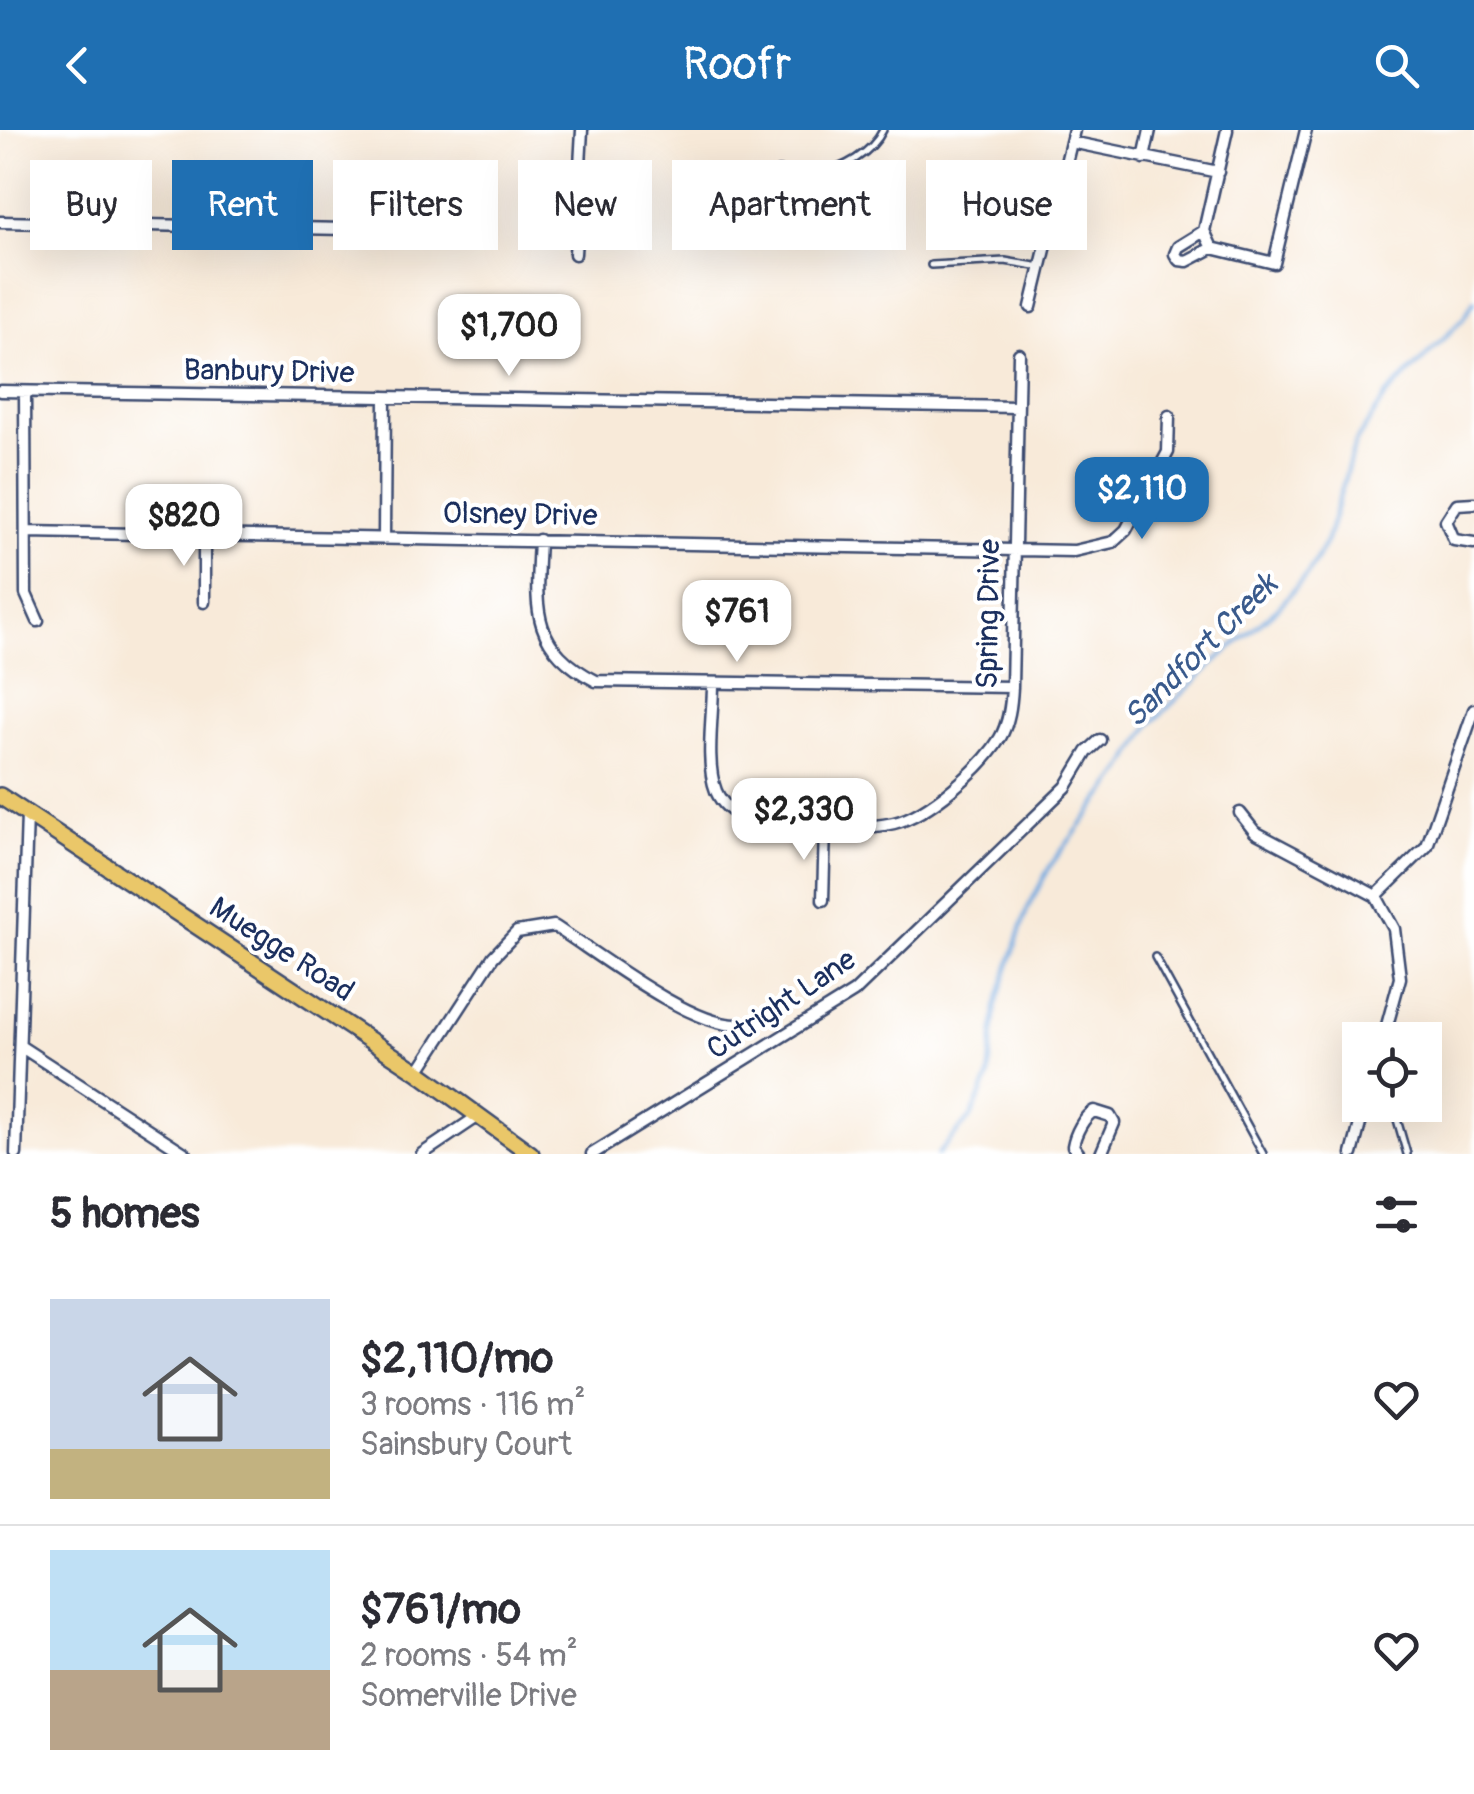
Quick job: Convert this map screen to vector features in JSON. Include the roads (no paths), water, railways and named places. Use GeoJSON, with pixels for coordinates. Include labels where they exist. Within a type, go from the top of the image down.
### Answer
{"type":"FeatureCollection","features":[{"type":"Feature","properties":{"kind":"main road","name":"Muegge Road"},"geometry":{"type":"LineString","coordinates":[[0,796],[418,1072],[530,1154]]}},
{"type":"Feature","properties":{"kind":"street"},"geometry":{"type":"LineString","coordinates":[[575,254],[582,130]]}},
{"type":"Feature","properties":{"kind":"street"},"geometry":{"type":"LineString","coordinates":[[1031,307],[1074,130]]}},
{"type":"Feature","properties":{"kind":"street"},"geometry":{"type":"LineString","coordinates":[[1144,158],[1150,130]]}},
{"type":"Feature","properties":{"kind":"street"},"geometry":{"type":"LineString","coordinates":[[1212,248],[1204,231],[1228,130]]}},
{"type":"Feature","properties":{"kind":"street"},"geometry":{"type":"LineString","coordinates":[[1204,231],[1178,247],[1175,254],[1179,260],[1212,248],[1274,262],[1306,130]]}},
{"type":"Feature","properties":{"kind":"street"},"geometry":{"type":"LineString","coordinates":[[1071,142],[1218,172]]}},
{"type":"Feature","properties":{"kind":"street"},"geometry":{"type":"LineString","coordinates":[[0,222],[333,229]]}},
{"type":"Feature","properties":{"kind":"street","name":"Spring Drive"},"geometry":{"type":"LineString","coordinates":[[713,685],[712,773],[717,793],[727,807],[759,823],[825,827],[897,822],[954,788],[1000,737],[1010,713],[1019,354]]}},
{"type":"Feature","properties":{"kind":"street","name":"Banbury Drive"},"geometry":{"type":"LineString","coordinates":[[0,391],[1018,407]]}},
{"type":"Feature","properties":{"kind":"street"},"geometry":{"type":"LineString","coordinates":[[25,392],[26,594],[38,621]]}},
{"type":"Feature","properties":{"kind":"street"},"geometry":{"type":"LineString","coordinates":[[384,536],[386,398]]}},
{"type":"Feature","properties":{"kind":"street","name":"Olsney Drive"},"geometry":{"type":"LineString","coordinates":[[26,532],[1094,549],[1113,542],[1126,530],[1168,452],[1170,416]]}},
{"type":"Feature","properties":{"kind":"street"},"geometry":{"type":"LineString","coordinates":[[1474,502],[1458,504],[1446,521],[1454,540],[1474,544]]}},
{"type":"Feature","properties":{"kind":"street"},"geometry":{"type":"LineString","coordinates":[[204,536],[204,602]]}},
{"type":"Feature","properties":{"kind":"street"},"geometry":{"type":"LineString","coordinates":[[539,540],[536,609],[546,640],[568,666],[596,681],[1012,687]]}},
{"type":"Feature","properties":{"kind":"street"},"geometry":{"type":"LineString","coordinates":[[1376,896],[1426,846],[1474,710]]}},
{"type":"Feature","properties":{"kind":"street","name":"Cutright Lane"},"geometry":{"type":"LineString","coordinates":[[592,1154],[854,992],[1066,786],[1087,752],[1100,740]]}},
{"type":"Feature","properties":{"kind":"street"},"geometry":{"type":"LineString","coordinates":[[1240,813],[1255,832],[1376,896],[1394,929],[1400,978],[1388,1022]]}},
{"type":"Feature","properties":{"kind":"street"},"geometry":{"type":"LineString","coordinates":[[16,1154],[26,814]]}},
{"type":"Feature","properties":{"kind":"street"},"geometry":{"type":"LineString","coordinates":[[824,900],[825,827]]}},
{"type":"Feature","properties":{"kind":"street"},"geometry":{"type":"LineString","coordinates":[[418,1072],[493,957],[517,932],[554,926],[689,1013],[718,1025],[737,1025]]}},
{"type":"Feature","properties":{"kind":"street"},"geometry":{"type":"LineString","coordinates":[[20,1046],[186,1154]]}},
{"type":"Feature","properties":{"kind":"street"},"geometry":{"type":"LineString","coordinates":[[1079,1154],[1074,1139],[1094,1110],[1110,1116],[1114,1123],[1101,1154]]}},
{"type":"Feature","properties":{"kind":"street"},"geometry":{"type":"LineString","coordinates":[[422,1154],[480,1115]]}},
{"type":"Feature","properties":{"kind":"street"},"geometry":{"type":"LineString","coordinates":[[1352,1154],[1360,1122]]}},
{"type":"Feature","properties":{"kind":"lane"},"geometry":{"type":"LineString","coordinates":[[853,160],[874,146],[882,130]]}},
{"type":"Feature","properties":{"kind":"lane"},"geometry":{"type":"LineString","coordinates":[[931,265],[1004,260],[1040,267]]}},
{"type":"Feature","properties":{"kind":"lane"},"geometry":{"type":"LineString","coordinates":[[1155,957],[1263,1154]]}},
{"type":"Feature","properties":{"kind":"lane"},"geometry":{"type":"LineString","coordinates":[[1398,1122],[1406,1154]]}},
{"type":"Feature","properties":{"kind":"waterway","name":"Sandfort Creek"},"geometry":{"type":"LineString","coordinates":[[938,1154],[971,1117],[989,1077],[996,1007],[1027,910],[1050,866],[1122,771],[1151,724],[1279,607],[1309,572],[1327,540],[1355,443],[1386,396],[1463,319],[1474,301]]}}]}
